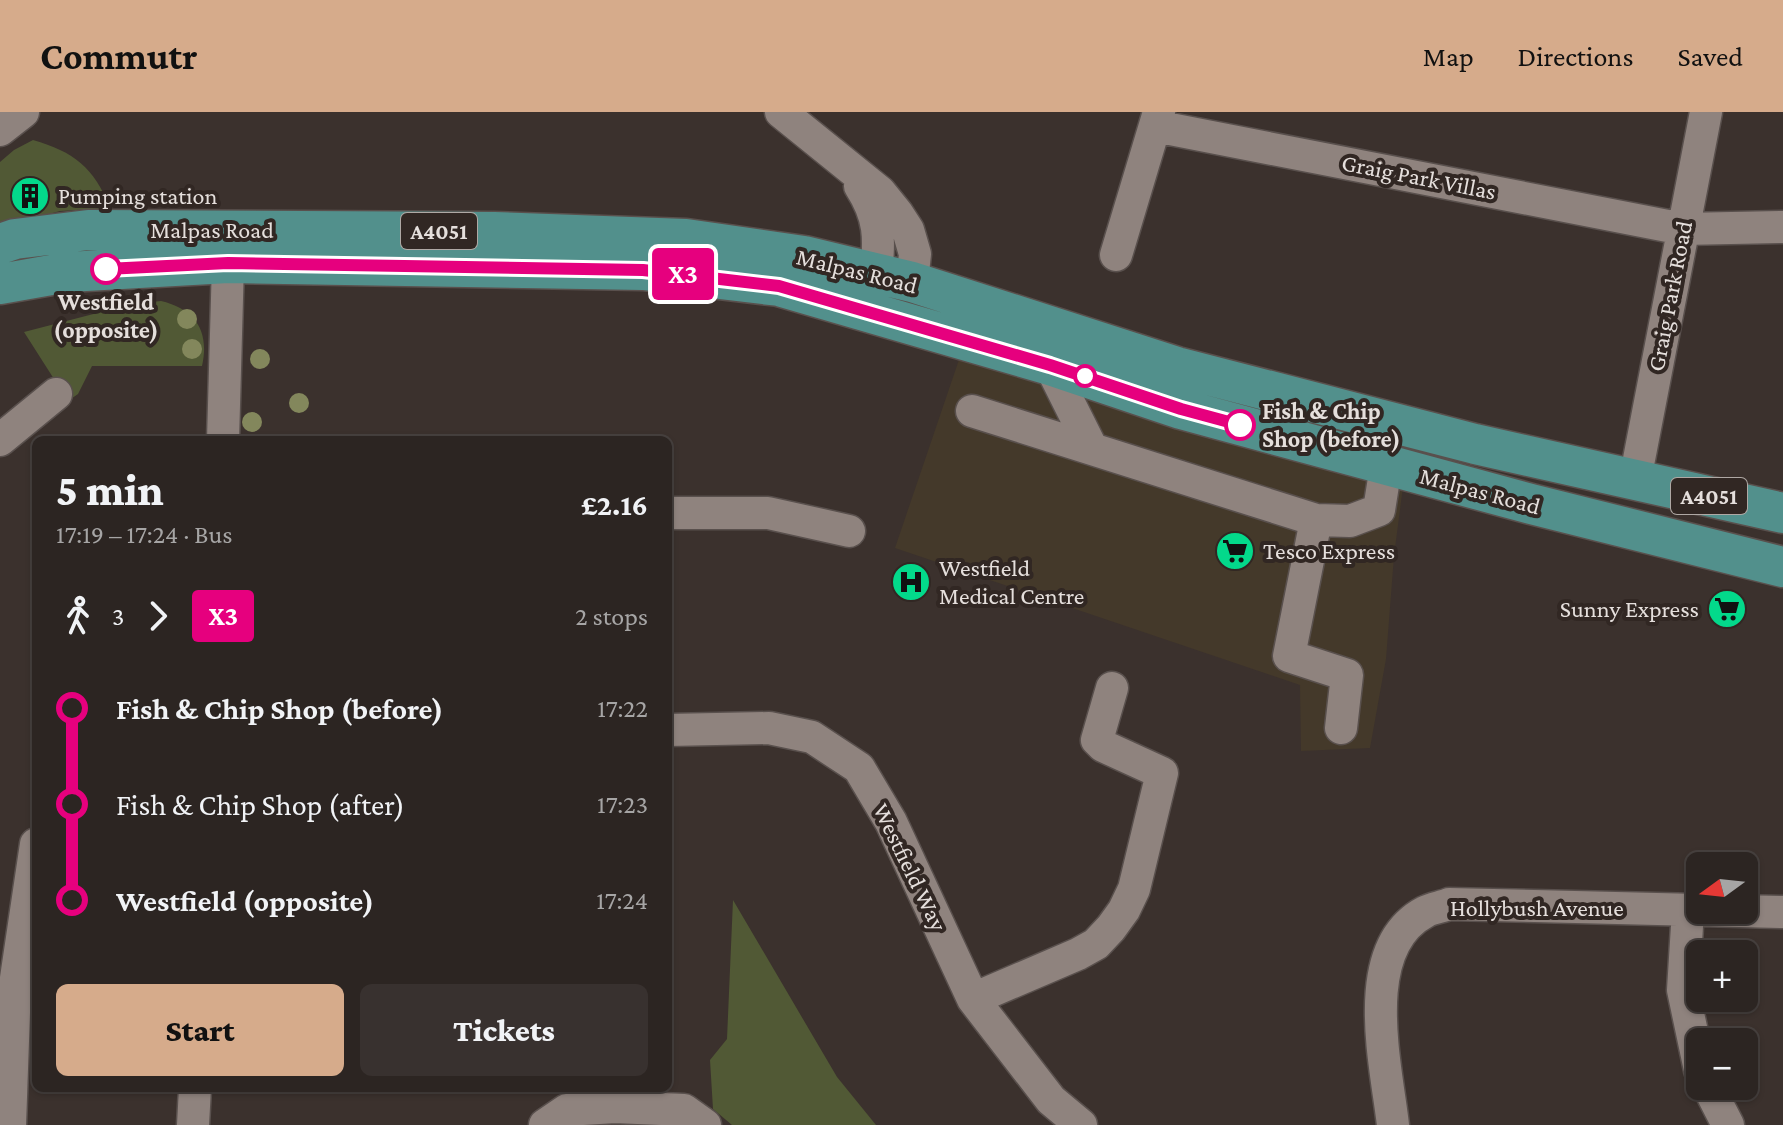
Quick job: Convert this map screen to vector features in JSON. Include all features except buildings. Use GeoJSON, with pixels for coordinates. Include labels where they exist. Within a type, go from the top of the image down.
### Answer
{"type":"FeatureCollection","features":[{"type":"Feature","properties":{"kind":"main road","name":"Malpas Road"},"geometry":{"type":"LineString","coordinates":[[0,244],[15,239],[88,230],[552,233],[686,239],[804,256],[894,278],[1177,367],[1475,444],[1783,513]]}},
{"type":"Feature","properties":{"kind":"main road","name":"Malpas Road"},"geometry":{"type":"LineString","coordinates":[[0,284],[68,272],[228,263],[643,270],[779,286],[1050,365],[1181,409],[1386,466],[1783,567]]}},
{"type":"Feature","properties":{"kind":"main road"},"geometry":{"type":"LineString","coordinates":[[882,314],[894,278]]}},
{"type":"Feature","properties":{"kind":"main road"},"geometry":{"type":"LineString","coordinates":[[1624,528],[1635,480]]}},
{"type":"Feature","properties":{"kind":"street"},"geometry":{"type":"LineString","coordinates":[[0,130],[23,112]]}},
{"type":"Feature","properties":{"kind":"street","name":"Graig Park Road"},"geometry":{"type":"LineString","coordinates":[[1635,480],[1706,112]]}},
{"type":"Feature","properties":{"kind":"street"},"geometry":{"type":"LineString","coordinates":[[795,117],[848,167],[880,192],[908,230],[915,254],[894,278]]}},
{"type":"Feature","properties":{"kind":"street"},"geometry":{"type":"LineString","coordinates":[[1116,255],[1157,119]]}},
{"type":"Feature","properties":{"kind":"street","name":"Graig Park Villas"},"geometry":{"type":"LineString","coordinates":[[1157,119],[1683,229],[1783,227]]}},
{"type":"Feature","properties":{"kind":"street"},"geometry":{"type":"LineString","coordinates":[[223,436],[228,263]]}},
{"type":"Feature","properties":{"kind":"street"},"geometry":{"type":"LineString","coordinates":[[1050,365],[1091,447]]}},
{"type":"Feature","properties":{"kind":"street"},"geometry":{"type":"LineString","coordinates":[[0,440],[56,394]]}},
{"type":"Feature","properties":{"kind":"street"},"geometry":{"type":"LineString","coordinates":[[972,411],[1316,520],[1350,521],[1379,510],[1386,466]]}},
{"type":"Feature","properties":{"kind":"street"},"geometry":{"type":"LineString","coordinates":[[672,513],[768,513],[849,531]]}},
{"type":"Feature","properties":{"kind":"street"},"geometry":{"type":"LineString","coordinates":[[1316,520],[1289,656],[1347,675],[1341,728]]}},
{"type":"Feature","properties":{"kind":"street"},"geometry":{"type":"LineString","coordinates":[[973,999],[1096,944],[1124,910],[1134,889],[1162,773],[1103,746],[1097,740],[1098,727],[1112,688]]}},
{"type":"Feature","properties":{"kind":"street","name":"Westfield Way"},"geometry":{"type":"LineString","coordinates":[[672,730],[769,728],[812,737],[859,768],[891,822],[973,999],[1051,1100],[1081,1125]]}},
{"type":"Feature","properties":{"kind":"street"},"geometry":{"type":"LineString","coordinates":[[10,1125],[15,985],[32,871]]}},
{"type":"Feature","properties":{"kind":"street","name":"Hollybush Avenue"},"geometry":{"type":"LineString","coordinates":[[1393,1125],[1380,1011],[1386,960],[1403,931],[1425,912],[1449,904],[1686,910]]}},
{"type":"Feature","properties":{"kind":"street","name":"Hollybush Avenue"},"geometry":{"type":"LineString","coordinates":[[1758,911],[1783,912]]}},
{"type":"Feature","properties":{"kind":"street"},"geometry":{"type":"LineString","coordinates":[[1687,924],[1683,990],[1691,1028]]}},
{"type":"Feature","properties":{"kind":"street"},"geometry":{"type":"LineString","coordinates":[[193,1125],[195,1092]]}},
{"type":"Feature","properties":{"kind":"street"},"geometry":{"type":"LineString","coordinates":[[1715,1100],[1728,1125]]}},
{"type":"Feature","properties":{"kind":"street"},"geometry":{"type":"LineString","coordinates":[[545,1125],[567,1110],[615,1107],[684,1110],[705,1125]]}},
{"type":"Feature","properties":{"kind":"shaded area"},"geometry":{"type":"Polygon","coordinates":[[[966,339],[1405,471],[1386,659],[1370,748],[1301,751],[1300,685],[895,548],[966,339]]]}},
{"type":"Feature","properties":{"kind":"green space"},"geometry":{"type":"Polygon","coordinates":[[[33,140],[60,150],[81,163],[97,182],[110,208],[60,211],[0,227],[0,162],[33,140]]]}},
{"type":"Feature","properties":{"kind":"green space"},"geometry":{"type":"Polygon","coordinates":[[[161,301],[183,310],[197,323],[204,342],[202,366],[92,366],[78,394],[68,401],[24,332],[132,304],[161,301]]]}},
{"type":"Feature","properties":{"kind":"green space"},"geometry":{"type":"Polygon","coordinates":[[[733,900],[837,1077],[876,1125],[732,1125],[713,1109],[710,1060],[727,1039],[733,900]]]}},
{"type":"Feature","properties":{"kind":"bus line","name":"X3"},"geometry":{"type":"LineString","coordinates":[[106,269],[228,263],[643,270],[779,286],[882,314],[1240,425]]}},
{"type":"Feature","properties":{"kind":"place","name":"Pumping station"},"geometry":{"type":"Point","coordinates":[30,196]}},
{"type":"Feature","properties":{"kind":"place","name":"Westfield (opposite)"},"geometry":{"type":"Point","coordinates":[106,269]}},
{"type":"Feature","properties":{"kind":"place","name":"Fish & Chip Shop (before)"},"geometry":{"type":"Point","coordinates":[1240,425]}},
{"type":"Feature","properties":{"kind":"place","name":"Tesco Express"},"geometry":{"type":"Point","coordinates":[1235,551]}},
{"type":"Feature","properties":{"kind":"place","name":"Westfield Medical Centre"},"geometry":{"type":"Point","coordinates":[911,582]}},
{"type":"Feature","properties":{"kind":"place","name":"Sunny Express"},"geometry":{"type":"Point","coordinates":[1727,609]}}]}
